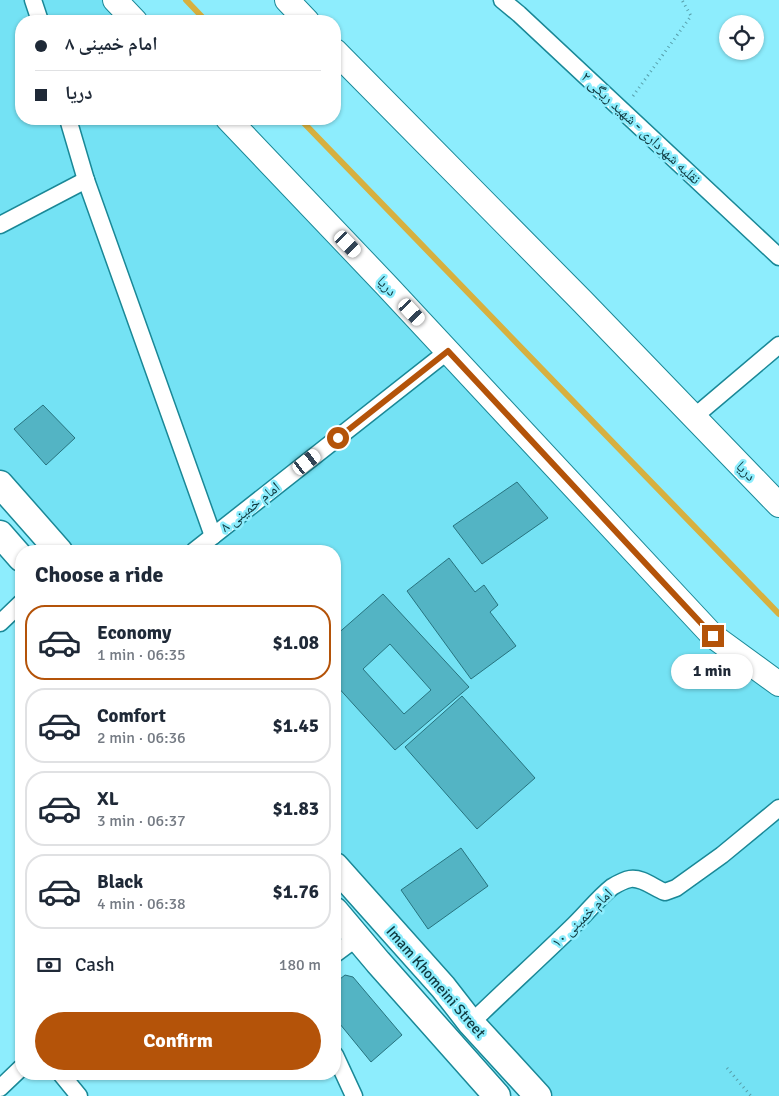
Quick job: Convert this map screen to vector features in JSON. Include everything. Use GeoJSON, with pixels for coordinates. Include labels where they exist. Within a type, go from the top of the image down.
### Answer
{"type":"FeatureCollection","features":[{"type":"Feature","properties":{"kind":"main road"},"geometry":{"type":"LineString","coordinates":[[0,484],[54,545]]}},
{"type":"Feature","properties":{"kind":"main road"},"geometry":{"type":"LineString","coordinates":[[0,534],[15,551]]}},
{"type":"Feature","properties":{"kind":"main road","name":"Imam Khomeini Street"},"geometry":{"type":"LineString","coordinates":[[341,873],[443,987],[471,1023],[538,1096]]}},
{"type":"Feature","properties":{"kind":"main road","name":"Imam Khomeini Street"},"geometry":{"type":"LineString","coordinates":[[341,918],[497,1096]]}},
{"type":"Feature","properties":{"kind":"main road"},"geometry":{"type":"LineString","coordinates":[[378,962],[402,942]]}},
{"type":"Feature","properties":{"kind":"street"},"geometry":{"type":"LineString","coordinates":[[33,0],[38,15]]}},
{"type":"Feature","properties":{"kind":"street"},"geometry":{"type":"LineString","coordinates":[[115,0],[129,15]]}},
{"type":"Feature","properties":{"kind":"street"},"geometry":{"type":"LineString","coordinates":[[287,0],[301,15]]}},
{"type":"Feature","properties":{"kind":"street","name":"نقلیه شهرداری - شهید ریگی ۲"},"geometry":{"type":"LineString","coordinates":[[502,0],[779,257]]}},
{"type":"Feature","properties":{"kind":"street","name":"دریا"},"geometry":{"type":"LineString","coordinates":[[341,56],[779,505]]}},
{"type":"Feature","properties":{"kind":"street"},"geometry":{"type":"LineString","coordinates":[[70,125],[86,180],[213,536]]}},
{"type":"Feature","properties":{"kind":"street","name":"دریا"},"geometry":{"type":"LineString","coordinates":[[234,125],[448,351],[713,636],[779,684]]}},
{"type":"Feature","properties":{"kind":"street"},"geometry":{"type":"LineString","coordinates":[[0,225],[86,180]]}},
{"type":"Feature","properties":{"kind":"street"},"geometry":{"type":"LineString","coordinates":[[694,417],[779,345]]}},
{"type":"Feature","properties":{"kind":"street","name":"امام خمینی ۸"},"geometry":{"type":"LineString","coordinates":[[202,545],[448,351]]}},
{"type":"Feature","properties":{"kind":"street"},"geometry":{"type":"LineString","coordinates":[[0,623],[15,609]]}},
{"type":"Feature","properties":{"kind":"street","name":"امام خمینی ۱۰"},"geometry":{"type":"LineString","coordinates":[[471,1023],[614,886],[632,879],[639,880],[665,892],[676,888],[722,855],[779,808]]}},
{"type":"Feature","properties":{"kind":"street"},"geometry":{"type":"LineString","coordinates":[[341,950],[358,937]]}},
{"type":"Feature","properties":{"kind":"street"},"geometry":{"type":"LineString","coordinates":[[341,1068],[354,1096]]}},
{"type":"Feature","properties":{"kind":"street"},"geometry":{"type":"LineString","coordinates":[[0,1088],[15,1074]]}},
{"type":"Feature","properties":{"kind":"street"},"geometry":{"type":"LineString","coordinates":[[66,1080],[79,1096]]}},
{"type":"Feature","properties":{"kind":"path"},"geometry":{"type":"LineString","coordinates":[[623,111],[691,16],[682,0]]}},
{"type":"Feature","properties":{"kind":"path"},"geometry":{"type":"LineString","coordinates":[[726,1068],[752,1096]]}},
{"type":"Feature","properties":{"kind":"shaded area"},"geometry":{"type":"Polygon","coordinates":[[[0,0],[115,0],[129,15],[15,15],[15,125],[233,125],[713,636],[779,683],[779,1096],[543,1096],[341,868],[341,545],[56,545],[0,483],[0,0]]]}},
{"type":"Feature","properties":{"kind":"building"},"geometry":{"type":"Polygon","coordinates":[[[43,405],[75,438],[46,465],[14,429],[43,405]]]}},
{"type":"Feature","properties":{"kind":"building"},"geometry":{"type":"Polygon","coordinates":[[[517,482],[548,518],[482,564],[453,526],[517,482]]]}},
{"type":"Feature","properties":{"kind":"building"},"geometry":{"type":"Polygon","coordinates":[[[449,558],[475,592],[484,585],[498,605],[490,612],[516,646],[471,679],[407,591],[449,558]]]}},
{"type":"Feature","properties":{"kind":"building"},"geometry":{"type":"Polygon","coordinates":[[[383,594],[469,687],[395,750],[341,691],[341,631],[383,594]],[[390,644],[363,669],[404,714],[431,690],[390,644]]]}},
{"type":"Feature","properties":{"kind":"building"},"geometry":{"type":"Polygon","coordinates":[[[462,696],[535,778],[477,829],[405,747],[462,696]]]}},
{"type":"Feature","properties":{"kind":"building"},"geometry":{"type":"Polygon","coordinates":[[[461,848],[488,886],[428,929],[401,890],[461,848]]]}},
{"type":"Feature","properties":{"kind":"building"},"geometry":{"type":"Polygon","coordinates":[[[345,975],[353,977],[402,1035],[371,1062],[341,1025],[341,978],[345,975]]]}},
{"type":"Feature","properties":{"kind":"waterway"},"geometry":{"type":"LineString","coordinates":[[186,0],[200,15]]}},
{"type":"Feature","properties":{"kind":"waterway"},"geometry":{"type":"LineString","coordinates":[[306,125],[779,614]]}},
{"type":"Feature","properties":{"kind":"route"},"geometry":{"type":"LineString","coordinates":[[338,438],[448,351],[713,636]]}}]}
